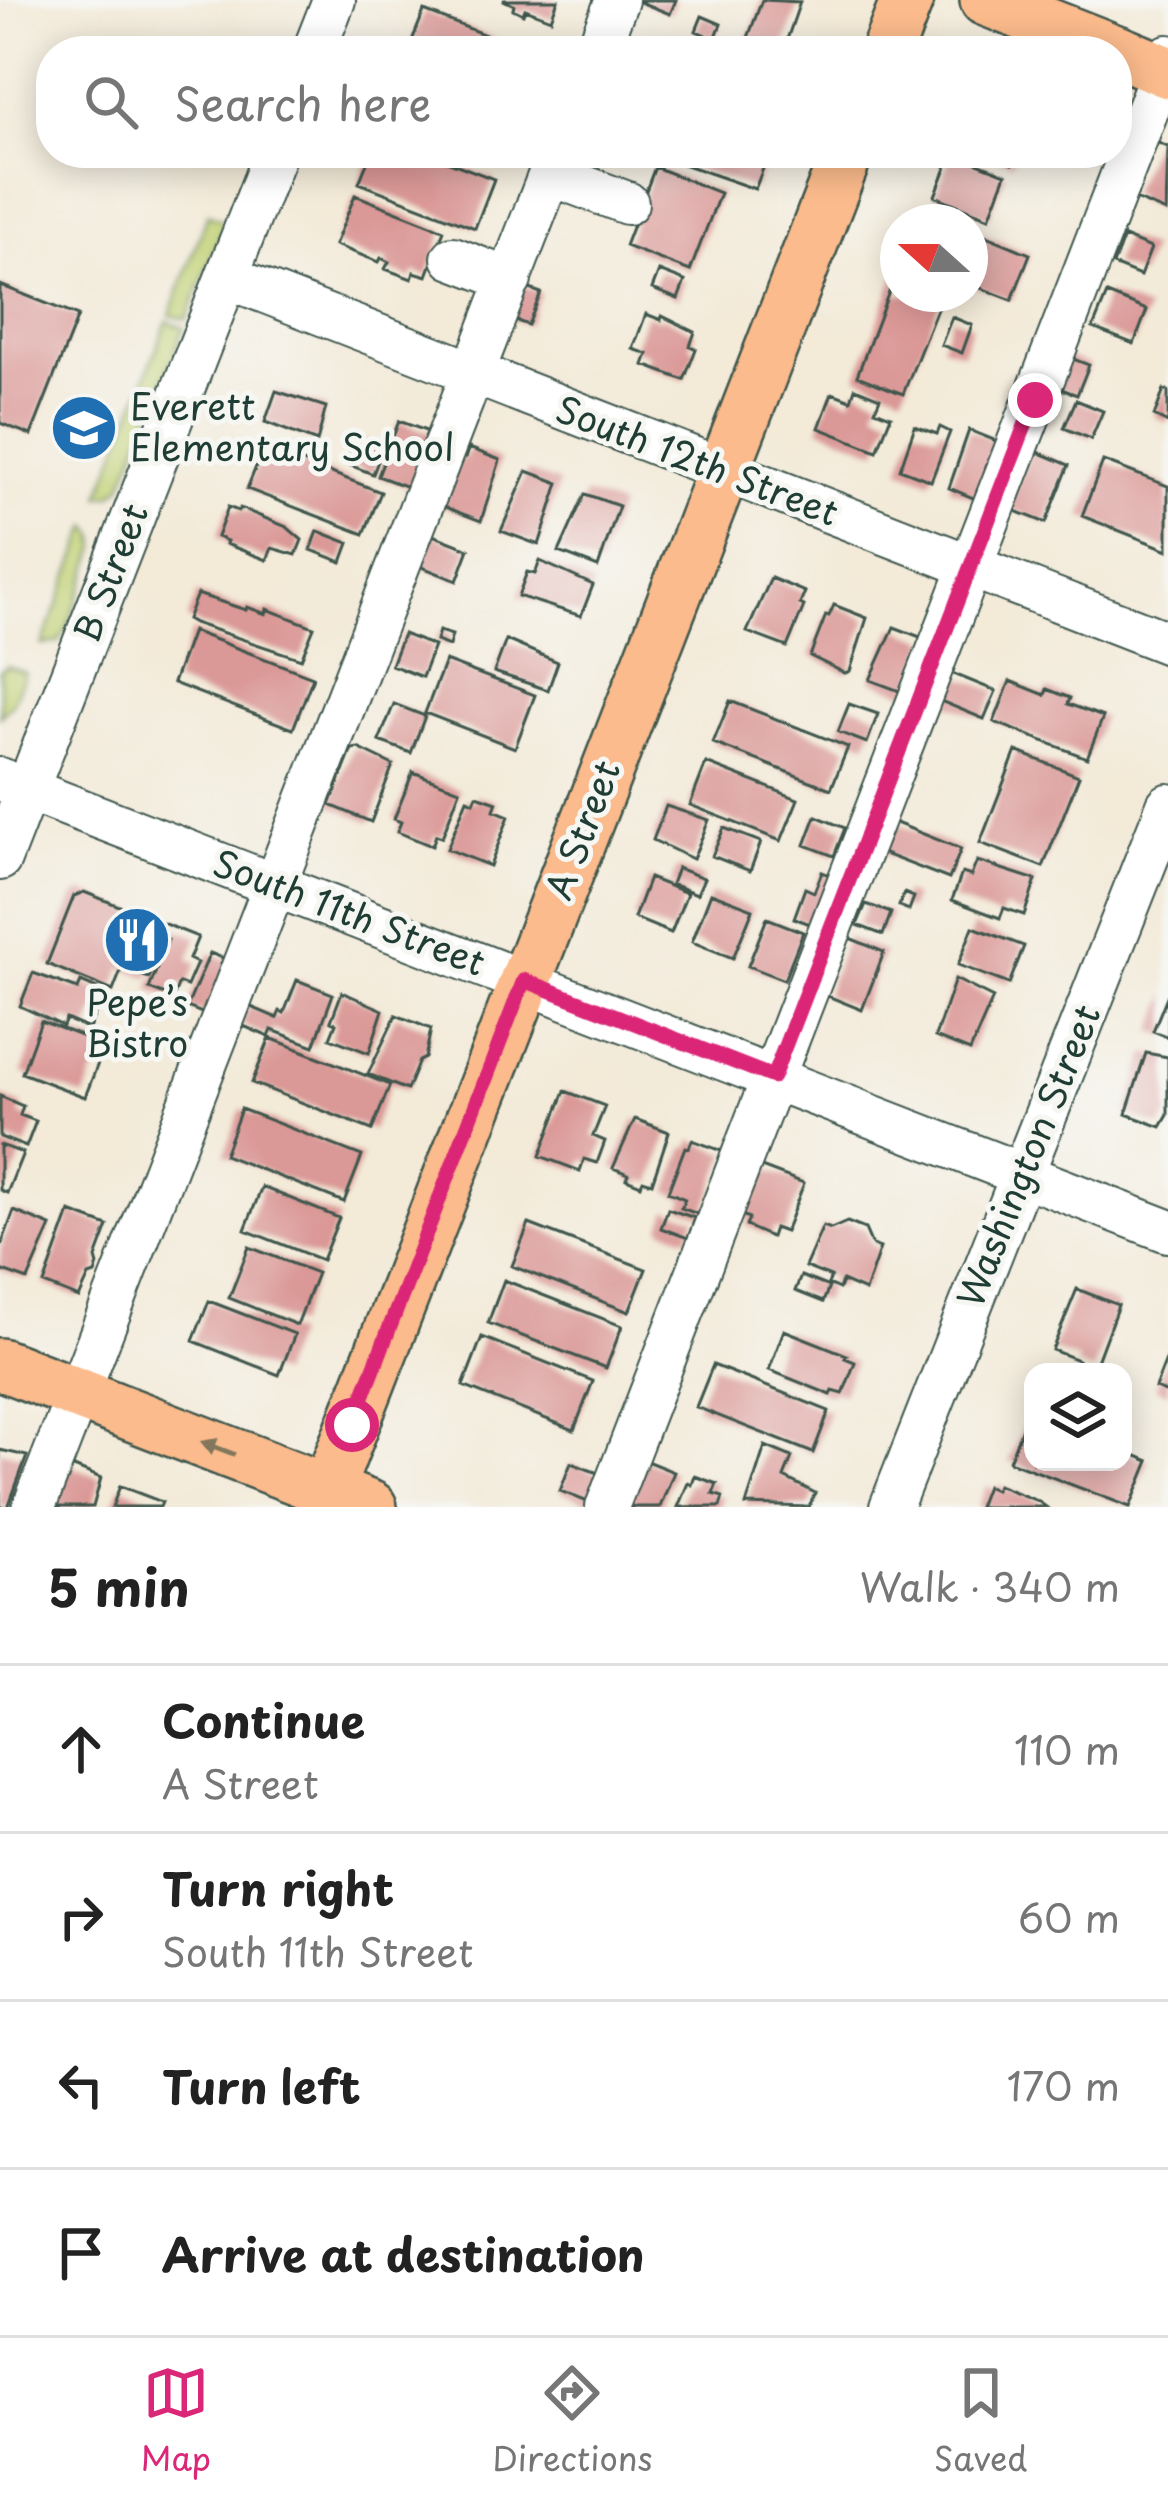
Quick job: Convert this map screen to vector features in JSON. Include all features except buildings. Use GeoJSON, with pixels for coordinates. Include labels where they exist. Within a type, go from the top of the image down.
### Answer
{"type":"FeatureCollection","features":[{"type":"Feature","properties":{"kind":"main road"},"geometry":{"type":"LineString","coordinates":[[893,36],[907,0]]}},
{"type":"Feature","properties":{"kind":"main road"},"geometry":{"type":"LineString","coordinates":[[986,0],[1082,36]]}},
{"type":"Feature","properties":{"kind":"main road","name":"A Street"},"geometry":{"type":"LineString","coordinates":[[340,1501],[524,980],[841,168]]}},
{"type":"Feature","properties":{"kind":"main road"},"geometry":{"type":"LineString","coordinates":[[0,1364],[340,1501]]}},
{"type":"Feature","properties":{"kind":"street"},"geometry":{"type":"LineString","coordinates":[[320,36],[334,0]]}},
{"type":"Feature","properties":{"kind":"street"},"geometry":{"type":"LineString","coordinates":[[603,36],[617,0]]}},
{"type":"Feature","properties":{"kind":"street"},"geometry":{"type":"LineString","coordinates":[[1132,101],[1146,60]]}},
{"type":"Feature","properties":{"kind":"street","name":"B Street"},"geometry":{"type":"LineString","coordinates":[[0,859],[14,783],[269,168]]}},
{"type":"Feature","properties":{"kind":"street"},"geometry":{"type":"LineString","coordinates":[[34,1507],[552,168]]}},
{"type":"Feature","properties":{"kind":"street"},"geometry":{"type":"LineString","coordinates":[[563,168],[626,203]]}},
{"type":"Feature","properties":{"kind":"street"},"geometry":{"type":"LineString","coordinates":[[607,1507],[972,568],[1109,168]]}},
{"type":"Feature","properties":{"kind":"street"},"geometry":{"type":"LineString","coordinates":[[453,258],[510,280]]}},
{"type":"Feature","properties":{"kind":"street","name":"South 12th Street"},"geometry":{"type":"LineString","coordinates":[[227,277],[1168,643]]}},
{"type":"Feature","properties":{"kind":"street","name":"South 11th Street"},"geometry":{"type":"LineString","coordinates":[[14,783],[1168,1231]]}},
{"type":"Feature","properties":{"kind":"street","name":"Washington Street"},"geometry":{"type":"LineString","coordinates":[[891,1507],[1168,805]]}},
{"type":"Feature","properties":{"kind":"green space"},"geometry":{"type":"Polygon","coordinates":[[[208,214],[225,222],[187,320],[170,315],[208,214]]]}},
{"type":"Feature","properties":{"kind":"green space"},"geometry":{"type":"Polygon","coordinates":[[[167,321],[184,328],[122,486],[111,495],[100,496],[167,321]]]}},
{"type":"Feature","properties":{"kind":"green space"},"geometry":{"type":"Polygon","coordinates":[[[89,526],[96,534],[97,548],[67,629],[59,642],[42,645],[89,526]]]}},
{"type":"Feature","properties":{"kind":"green space"},"geometry":{"type":"Polygon","coordinates":[[[7,666],[25,673],[13,702],[0,716],[0,671],[7,666]]]}},
{"type":"Feature","properties":{"kind":"place","name":"Everett Elementary School"},"geometry":{"type":"Point","coordinates":[84,428]}},
{"type":"Feature","properties":{"kind":"place","name":"Pepe’s Bistro"},"geometry":{"type":"Point","coordinates":[137,940]}},
{"type":"Feature","properties":{"kind":"route"},"geometry":{"type":"LineString","coordinates":[[352,1425],[524,980],[773,1077],[1035,400]]}}]}
